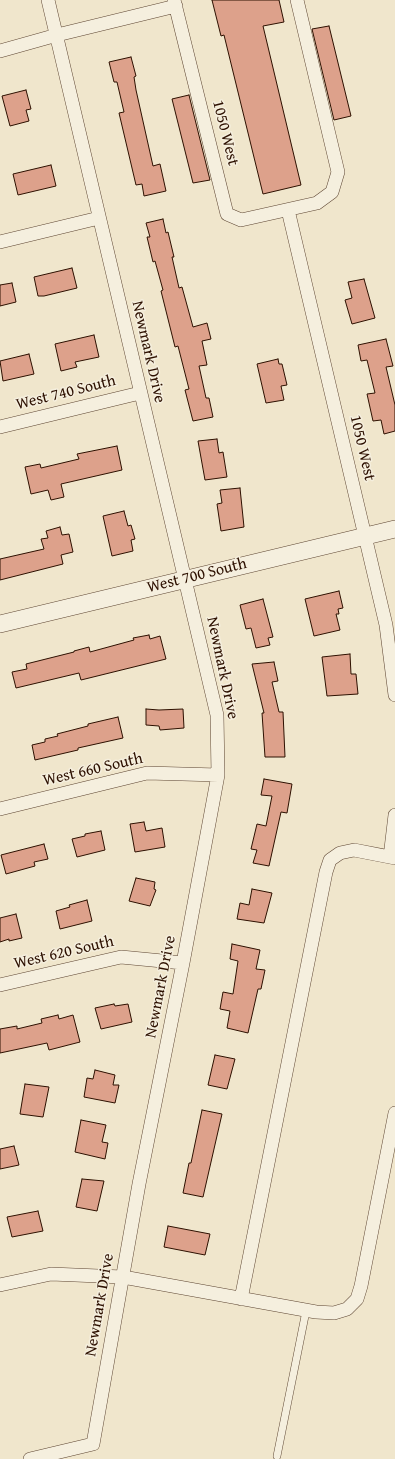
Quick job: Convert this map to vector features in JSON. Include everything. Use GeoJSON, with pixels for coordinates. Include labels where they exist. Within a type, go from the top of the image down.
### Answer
{"type":"FeatureCollection","features":[{"type":"Feature","properties":{"kind":"street","name":"Newmark Drive"},"geometry":{"type":"LineString","coordinates":[[30,1459],[93,1444],[139,1184],[184,963],[218,775],[216,715],[48,0]]}},
{"type":"Feature","properties":{"kind":"street","name":"1050 West"},"geometry":{"type":"LineString","coordinates":[[175,3],[227,214],[241,220],[317,203],[332,192],[338,172],[297,0]]}},
{"type":"Feature","properties":{"kind":"street"},"geometry":{"type":"LineString","coordinates":[[0,51],[175,3]]}},
{"type":"Feature","properties":{"kind":"street","name":"1050 West"},"geometry":{"type":"LineString","coordinates":[[288,210],[386,625],[395,695]]}},
{"type":"Feature","properties":{"kind":"street"},"geometry":{"type":"LineString","coordinates":[[0,242],[99,218]]}},
{"type":"Feature","properties":{"kind":"street","name":"West 740 South"},"geometry":{"type":"LineString","coordinates":[[0,427],[140,393]]}},
{"type":"Feature","properties":{"kind":"street","name":"West 700 South"},"geometry":{"type":"LineString","coordinates":[[0,624],[185,578],[395,529]]}},
{"type":"Feature","properties":{"kind":"street","name":"West 660 South"},"geometry":{"type":"LineString","coordinates":[[0,809],[147,773],[218,775]]}},
{"type":"Feature","properties":{"kind":"street"},"geometry":{"type":"LineString","coordinates":[[241,1299],[326,872],[330,860],[340,853],[354,850],[393,857],[395,815]]}},
{"type":"Feature","properties":{"kind":"street","name":"West 620 South"},"geometry":{"type":"LineString","coordinates":[[0,985],[121,957],[184,963]]}},
{"type":"Feature","properties":{"kind":"street"},"geometry":{"type":"LineString","coordinates":[[0,1285],[51,1274],[123,1277],[306,1311],[334,1312],[347,1310],[357,1299],[395,1113]]}},
{"type":"Feature","properties":{"kind":"lane"},"geometry":{"type":"LineString","coordinates":[[277,1456],[306,1311]]}},
{"type":"Feature","properties":{"kind":"building"},"geometry":{"type":"Polygon","coordinates":[[[212,0],[279,0],[284,22],[263,26],[301,185],[263,194],[224,35],[221,36],[212,0]]]}},
{"type":"Feature","properties":{"kind":"building"},"geometry":{"type":"Polygon","coordinates":[[[329,26],[351,116],[334,120],[312,29],[329,26]]]}},
{"type":"Feature","properties":{"kind":"building"},"geometry":{"type":"Polygon","coordinates":[[[131,57],[136,76],[134,77],[136,90],[153,166],[160,164],[166,191],[144,196],[142,184],[136,185],[119,113],[124,112],[117,82],[114,82],[109,62],[131,57]]]}},
{"type":"Feature","properties":{"kind":"building"},"geometry":{"type":"Polygon","coordinates":[[[26,90],[31,109],[26,110],[29,121],[10,126],[2,96],[26,90]]]}},
{"type":"Feature","properties":{"kind":"building"},"geometry":{"type":"Polygon","coordinates":[[[189,95],[210,180],[193,183],[172,99],[189,95]]]}},
{"type":"Feature","properties":{"kind":"building"},"geometry":{"type":"Polygon","coordinates":[[[51,165],[56,186],[18,195],[13,174],[51,165]]]}},
{"type":"Feature","properties":{"kind":"building"},"geometry":{"type":"Polygon","coordinates":[[[163,219],[174,257],[172,257],[179,288],[182,287],[193,327],[207,323],[211,339],[202,341],[207,365],[199,366],[206,398],[209,398],[213,417],[193,421],[185,390],[189,389],[178,346],[175,347],[161,291],[163,290],[155,261],[153,262],[147,237],[150,237],[146,223],[163,219]]]}},
{"type":"Feature","properties":{"kind":"building"},"geometry":{"type":"Polygon","coordinates":[[[72,268],[77,288],[44,296],[38,296],[34,277],[72,268]]]}},
{"type":"Feature","properties":{"kind":"building"},"geometry":{"type":"Polygon","coordinates":[[[364,279],[375,318],[352,324],[345,300],[352,298],[348,282],[364,279]]]}},
{"type":"Feature","properties":{"kind":"building"},"geometry":{"type":"Polygon","coordinates":[[[12,283],[16,302],[0,306],[0,285],[12,283]]]}},
{"type":"Feature","properties":{"kind":"building"},"geometry":{"type":"Polygon","coordinates":[[[94,335],[99,357],[75,362],[77,367],[61,371],[55,344],[94,335]]]}},
{"type":"Feature","properties":{"kind":"building"},"geometry":{"type":"Polygon","coordinates":[[[386,339],[393,366],[386,367],[395,405],[395,431],[384,434],[381,420],[373,421],[367,394],[375,393],[367,360],[361,361],[358,345],[386,339]]]}},
{"type":"Feature","properties":{"kind":"building"},"geometry":{"type":"Polygon","coordinates":[[[29,354],[34,374],[3,381],[0,361],[29,354]]]}},
{"type":"Feature","properties":{"kind":"building"},"geometry":{"type":"Polygon","coordinates":[[[278,359],[279,364],[282,364],[287,385],[281,386],[284,400],[266,403],[257,364],[278,359]]]}},
{"type":"Feature","properties":{"kind":"building"},"geometry":{"type":"Polygon","coordinates":[[[217,439],[219,453],[223,452],[227,477],[205,480],[198,441],[217,439]]]}},
{"type":"Feature","properties":{"kind":"building"},"geometry":{"type":"Polygon","coordinates":[[[117,446],[122,470],[61,484],[64,497],[51,500],[48,490],[31,494],[25,467],[40,464],[41,468],[79,459],[77,454],[117,446]]]}},
{"type":"Feature","properties":{"kind":"building"},"geometry":{"type":"Polygon","coordinates":[[[240,488],[244,527],[221,531],[217,504],[222,503],[220,490],[240,488]]]}},
{"type":"Feature","properties":{"kind":"building"},"geometry":{"type":"Polygon","coordinates":[[[124,511],[128,526],[131,525],[135,539],[131,540],[133,551],[112,556],[103,516],[124,511]]]}},
{"type":"Feature","properties":{"kind":"building"},"geometry":{"type":"Polygon","coordinates":[[[60,527],[62,535],[69,534],[73,552],[61,555],[63,564],[0,580],[0,559],[44,549],[41,539],[48,538],[46,531],[60,527]]]}},
{"type":"Feature","properties":{"kind":"building"},"geometry":{"type":"Polygon","coordinates":[[[339,591],[343,608],[338,609],[339,614],[336,614],[340,630],[314,636],[305,599],[339,591]]]}},
{"type":"Feature","properties":{"kind":"building"},"geometry":{"type":"Polygon","coordinates":[[[263,599],[273,637],[268,638],[270,645],[256,648],[251,628],[246,629],[240,605],[263,599]]]}},
{"type":"Feature","properties":{"kind":"building"},"geometry":{"type":"Polygon","coordinates":[[[149,635],[150,639],[160,636],[166,659],[81,680],[79,673],[16,688],[12,672],[27,669],[26,664],[89,647],[90,652],[134,640],[133,638],[149,635]]]}},
{"type":"Feature","properties":{"kind":"building"},"geometry":{"type":"Polygon","coordinates":[[[350,654],[351,674],[356,674],[358,694],[327,696],[322,657],[350,654]]]}},
{"type":"Feature","properties":{"kind":"building"},"geometry":{"type":"Polygon","coordinates":[[[274,662],[278,681],[272,682],[279,712],[283,712],[285,757],[265,757],[262,713],[264,713],[252,664],[274,662]]]}},
{"type":"Feature","properties":{"kind":"building"},"geometry":{"type":"Polygon","coordinates":[[[146,709],[183,709],[184,728],[160,730],[159,726],[146,725],[146,709]]]}},
{"type":"Feature","properties":{"kind":"building"},"geometry":{"type":"Polygon","coordinates":[[[118,717],[123,738],[78,748],[78,750],[35,760],[32,745],[45,742],[45,739],[58,736],[57,734],[88,726],[88,724],[118,717]]]}},
{"type":"Feature","properties":{"kind":"building"},"geometry":{"type":"Polygon","coordinates":[[[264,779],[292,784],[287,813],[281,812],[269,866],[253,863],[257,850],[251,849],[257,824],[266,826],[272,796],[261,795],[264,779]]]}},
{"type":"Feature","properties":{"kind":"building"},"geometry":{"type":"Polygon","coordinates":[[[144,822],[146,831],[162,828],[165,847],[135,852],[130,824],[144,822]]]}},
{"type":"Feature","properties":{"kind":"building"},"geometry":{"type":"Polygon","coordinates":[[[101,831],[105,850],[77,857],[72,839],[85,836],[85,834],[101,831]]]}},
{"type":"Feature","properties":{"kind":"building"},"geometry":{"type":"Polygon","coordinates":[[[44,844],[48,859],[34,862],[35,866],[6,874],[1,855],[44,844]]]}},
{"type":"Feature","properties":{"kind":"building"},"geometry":{"type":"Polygon","coordinates":[[[136,878],[155,882],[154,889],[156,890],[150,906],[129,901],[136,878]]]}},
{"type":"Feature","properties":{"kind":"building"},"geometry":{"type":"Polygon","coordinates":[[[252,889],[272,893],[264,923],[237,919],[240,903],[249,905],[252,889]]]}},
{"type":"Feature","properties":{"kind":"building"},"geometry":{"type":"Polygon","coordinates":[[[87,900],[92,921],[60,929],[56,911],[70,907],[69,905],[87,900]]]}},
{"type":"Feature","properties":{"kind":"building"},"geometry":{"type":"Polygon","coordinates":[[[16,914],[22,938],[9,941],[9,939],[0,942],[0,918],[16,914]]]}},
{"type":"Feature","properties":{"kind":"building"},"geometry":{"type":"Polygon","coordinates":[[[232,944],[260,950],[256,969],[265,970],[261,989],[258,989],[248,1033],[227,1028],[230,1011],[220,1009],[223,992],[233,994],[238,961],[230,959],[232,944]]]}},
{"type":"Feature","properties":{"kind":"building"},"geometry":{"type":"Polygon","coordinates":[[[114,1004],[115,1006],[128,1004],[132,1022],[101,1029],[95,1008],[114,1004]]]}},
{"type":"Feature","properties":{"kind":"building"},"geometry":{"type":"Polygon","coordinates":[[[58,1015],[59,1019],[73,1015],[80,1042],[49,1050],[47,1043],[0,1053],[0,1029],[17,1026],[17,1029],[42,1023],[41,1019],[58,1015]]]}},
{"type":"Feature","properties":{"kind":"building"},"geometry":{"type":"Polygon","coordinates":[[[215,1055],[235,1059],[227,1089],[208,1085],[215,1055]]]}},
{"type":"Feature","properties":{"kind":"building"},"geometry":{"type":"Polygon","coordinates":[[[95,1070],[115,1075],[113,1085],[119,1085],[115,1103],[84,1097],[87,1078],[93,1079],[95,1070]]]}},
{"type":"Feature","properties":{"kind":"building"},"geometry":{"type":"Polygon","coordinates":[[[25,1084],[49,1087],[43,1117],[20,1114],[25,1084]]]}},
{"type":"Feature","properties":{"kind":"building"},"geometry":{"type":"Polygon","coordinates":[[[202,1110],[222,1114],[203,1197],[183,1193],[202,1110]]]}},
{"type":"Feature","properties":{"kind":"building"},"geometry":{"type":"Polygon","coordinates":[[[81,1120],[106,1125],[102,1142],[108,1143],[105,1159],[75,1152],[81,1120]]]}},
{"type":"Feature","properties":{"kind":"building"},"geometry":{"type":"Polygon","coordinates":[[[14,1146],[19,1165],[0,1169],[0,1149],[14,1146]]]}},
{"type":"Feature","properties":{"kind":"building"},"geometry":{"type":"Polygon","coordinates":[[[82,1179],[104,1181],[97,1211],[76,1207],[82,1179]]]}},
{"type":"Feature","properties":{"kind":"building"},"geometry":{"type":"Polygon","coordinates":[[[38,1211],[43,1231],[12,1237],[7,1217],[38,1211]]]}},
{"type":"Feature","properties":{"kind":"building"},"geometry":{"type":"Polygon","coordinates":[[[168,1226],[210,1234],[205,1255],[164,1247],[168,1226]]]}}]}
